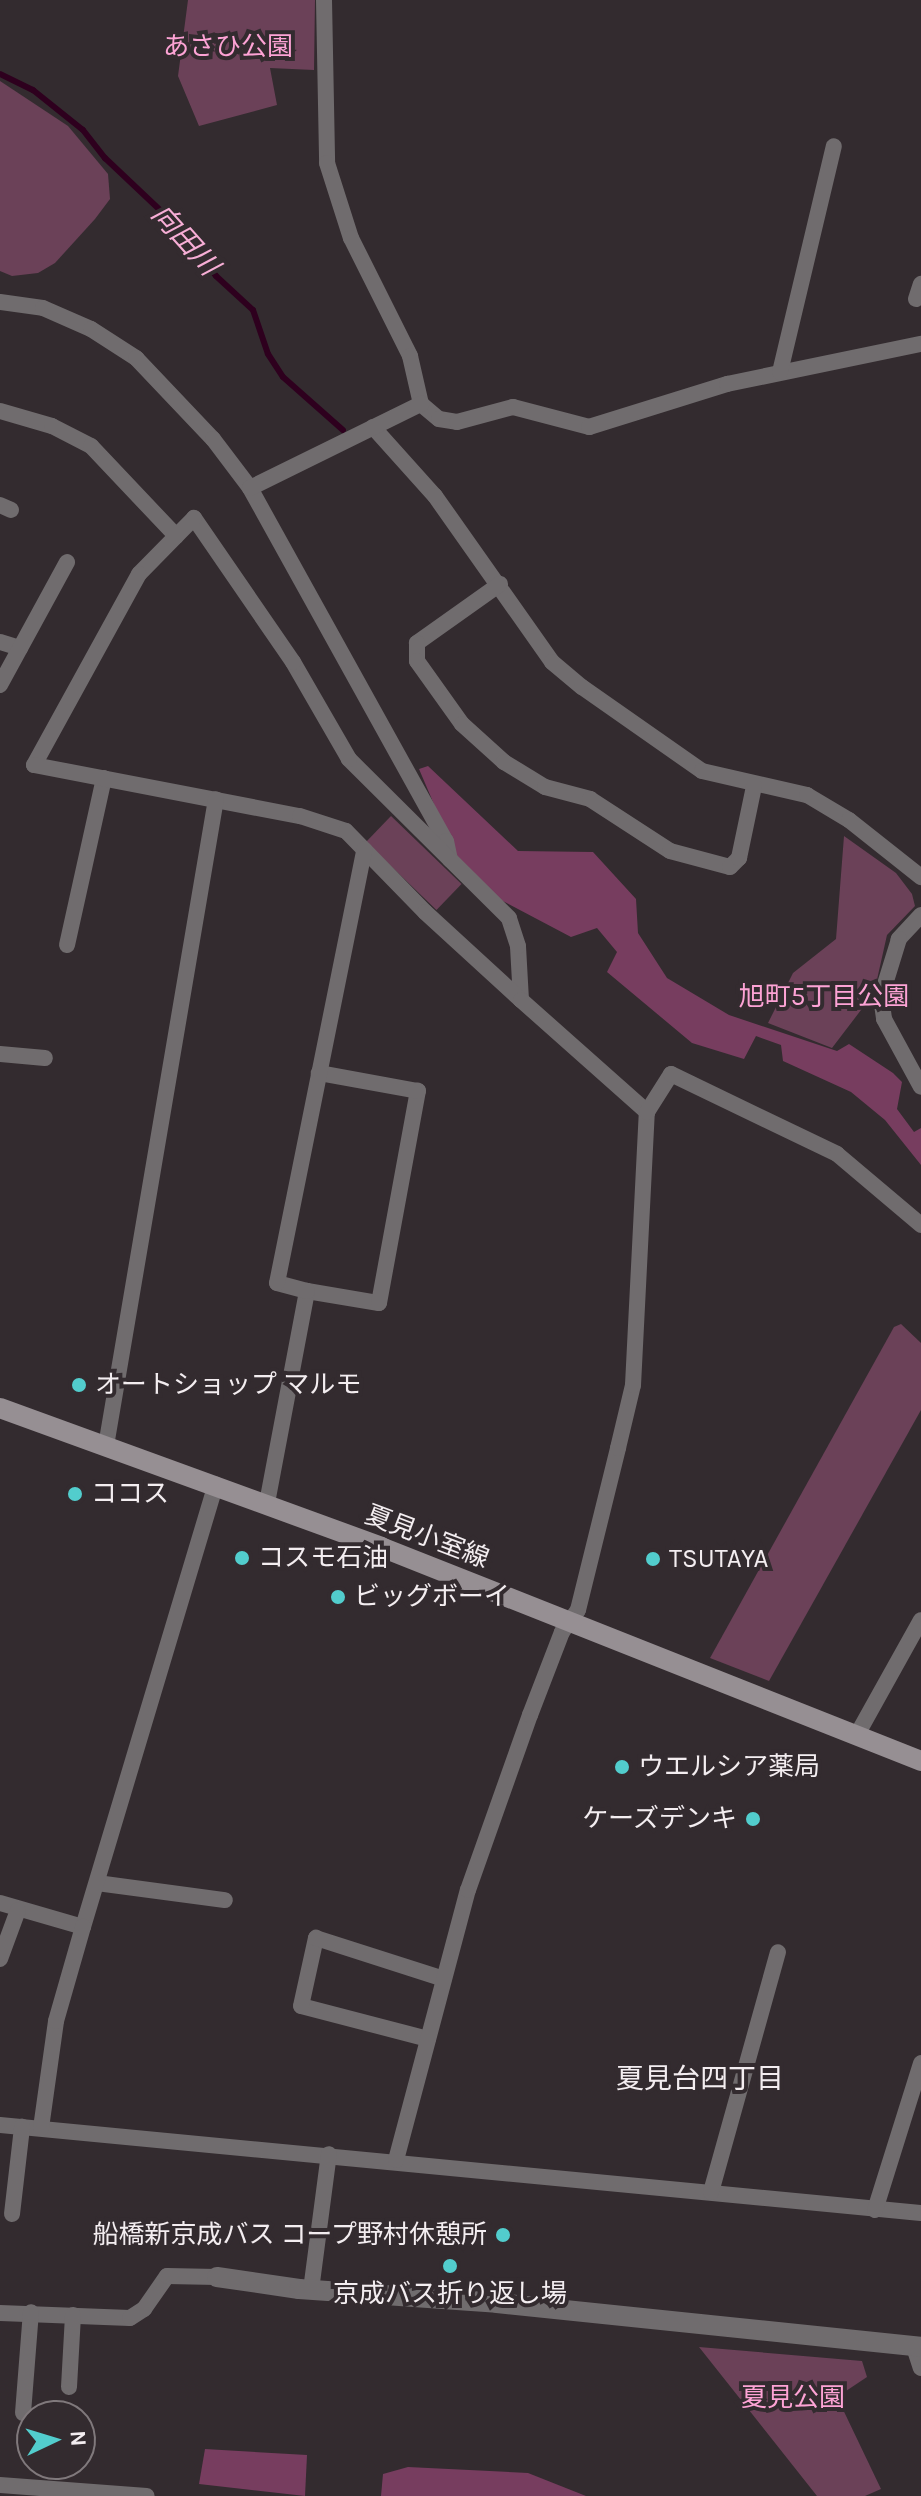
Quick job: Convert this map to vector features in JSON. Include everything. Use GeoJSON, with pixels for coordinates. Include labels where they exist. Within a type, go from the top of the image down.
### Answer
{"type":"FeatureCollection","features":[{"type":"Feature","properties":{"kind":"main road","name":"夏見小室線"},"geometry":{"type":"LineString","coordinates":[[0,1408],[267,1503],[858,1733],[921,1761]]}},
{"type":"Feature","properties":{"kind":"street"},"geometry":{"type":"LineString","coordinates":[[324,0],[327,163],[351,238],[406,346],[421,404],[439,419],[457,422],[513,407],[589,427],[780,372],[921,344]]}},
{"type":"Feature","properties":{"kind":"street"},"geometry":{"type":"LineString","coordinates":[[780,372],[834,146]]}},
{"type":"Feature","properties":{"kind":"street"},"geometry":{"type":"LineString","coordinates":[[0,302],[43,308],[91,329],[136,358],[213,439],[250,488],[446,841],[451,861]]}},
{"type":"Feature","properties":{"kind":"street"},"geometry":{"type":"LineString","coordinates":[[250,488],[421,404]]}},
{"type":"Feature","properties":{"kind":"street"},"geometry":{"type":"LineString","coordinates":[[0,411],[52,426],[91,446],[176,536]]}},
{"type":"Feature","properties":{"kind":"street"},"geometry":{"type":"LineString","coordinates":[[373,427],[435,496],[500,584],[552,662],[582,687],[702,771],[754,786],[807,795],[849,820],[921,877]]}},
{"type":"Feature","properties":{"kind":"street"},"geometry":{"type":"LineString","coordinates":[[521,1000],[518,946],[509,918],[349,759],[293,662],[194,518],[139,574],[34,765],[216,799],[346,831],[521,1000],[647,1112]]}},
{"type":"Feature","properties":{"kind":"street"},"geometry":{"type":"LineString","coordinates":[[0,685],[67,562]]}},
{"type":"Feature","properties":{"kind":"street"},"geometry":{"type":"LineString","coordinates":[[500,584],[417,643],[417,661],[462,724],[504,762],[545,787],[590,799],[670,851],[730,867],[739,858],[754,786]]}},
{"type":"Feature","properties":{"kind":"street"},"geometry":{"type":"LineString","coordinates":[[0,642],[20,648]]}},
{"type":"Feature","properties":{"kind":"street"},"geometry":{"type":"LineString","coordinates":[[67,945],[104,778]]}},
{"type":"Feature","properties":{"kind":"street"},"geometry":{"type":"LineString","coordinates":[[106,1446],[216,799]]}},
{"type":"Feature","properties":{"kind":"street"},"geometry":{"type":"LineString","coordinates":[[319,1073],[418,1091],[379,1303],[277,1283],[319,1073],[364,850]]}},
{"type":"Feature","properties":{"kind":"street"},"geometry":{"type":"LineString","coordinates":[[921,915],[899,939],[881,997],[889,1030],[921,1087]]}},
{"type":"Feature","properties":{"kind":"street"},"geometry":{"type":"LineString","coordinates":[[0,1054],[45,1058]]}},
{"type":"Feature","properties":{"kind":"street"},"geometry":{"type":"LineString","coordinates":[[396,2160],[482,1848],[570,1621],[578,1610],[633,1385],[647,1112],[671,1074],[837,1154],[921,1225]]}},
{"type":"Feature","properties":{"kind":"street"},"geometry":{"type":"LineString","coordinates":[[267,1503],[307,1291]]}},
{"type":"Feature","properties":{"kind":"street"},"geometry":{"type":"LineString","coordinates":[[41,2128],[56,2021],[216,1485]]}},
{"type":"Feature","properties":{"kind":"street"},"geometry":{"type":"LineString","coordinates":[[858,1733],[921,1620]]}},
{"type":"Feature","properties":{"kind":"street"},"geometry":{"type":"LineString","coordinates":[[97,1883],[225,1900]]}},
{"type":"Feature","properties":{"kind":"street"},"geometry":{"type":"LineString","coordinates":[[0,1903],[83,1927]]}},
{"type":"Feature","properties":{"kind":"street"},"geometry":{"type":"LineString","coordinates":[[0,1959],[18,1910]]}},
{"type":"Feature","properties":{"kind":"street"},"geometry":{"type":"LineString","coordinates":[[428,2039],[301,2006],[316,1938],[444,1979]]}},
{"type":"Feature","properties":{"kind":"street"},"geometry":{"type":"LineString","coordinates":[[711,2192],[778,1952]]}},
{"type":"Feature","properties":{"kind":"street"},"geometry":{"type":"LineString","coordinates":[[875,2210],[921,2063]]}},
{"type":"Feature","properties":{"kind":"street"},"geometry":{"type":"LineString","coordinates":[[0,2125],[396,2160],[921,2213]]}},
{"type":"Feature","properties":{"kind":"street"},"geometry":{"type":"LineString","coordinates":[[12,2214],[22,2127]]}},
{"type":"Feature","properties":{"kind":"street"},"geometry":{"type":"LineString","coordinates":[[311,2290],[329,2154]]}},
{"type":"Feature","properties":{"kind":"street"},"geometry":{"type":"LineString","coordinates":[[0,2313],[130,2318],[144,2309],[167,2276],[217,2277],[311,2290],[497,2303],[918,2347],[921,2368]]}},
{"type":"Feature","properties":{"kind":"street"},"geometry":{"type":"LineString","coordinates":[[24,2400],[31,2312]]}},
{"type":"Feature","properties":{"kind":"street"},"geometry":{"type":"LineString","coordinates":[[69,2387],[73,2315]]}},
{"type":"Feature","properties":{"kind":"street"},"geometry":{"type":"LineString","coordinates":[[0,2485],[136,2495]]}},
{"type":"Feature","properties":{"kind":"green space","name":"あさひ公園"},"geometry":{"type":"Polygon","coordinates":[[[188,0],[315,0],[314,70],[270,68],[277,105],[199,126],[178,76],[188,0]]]}},
{"type":"Feature","properties":{"kind":"green space"},"geometry":{"type":"Polygon","coordinates":[[[0,81],[68,126],[108,174],[110,199],[55,263],[38,273],[12,276],[0,271],[0,81]]]}},
{"type":"Feature","properties":{"kind":"green space"},"geometry":{"type":"Polygon","coordinates":[[[391,816],[461,884],[436,910],[366,842],[391,816]]]}},
{"type":"Feature","properties":{"kind":"green space","name":"旭町5丁目公園"},"geometry":{"type":"Polygon","coordinates":[[[844,836],[896,873],[912,894],[915,906],[887,935],[874,993],[832,1048],[768,1023],[793,973],[836,939],[844,836]]]}},
{"type":"Feature","properties":{"kind":"green space"},"geometry":{"type":"Polygon","coordinates":[[[901,1324],[921,1343],[921,1410],[769,1681],[710,1658],[894,1327],[901,1324]]]}},
{"type":"Feature","properties":{"kind":"green space","name":"夏見公園"},"geometry":{"type":"Polygon","coordinates":[[[699,2347],[862,2361],[867,2377],[837,2397],[881,2489],[865,2496],[817,2496],[699,2347]]]}},
{"type":"Feature","properties":{"kind":"shaded area"},"geometry":{"type":"Polygon","coordinates":[[[428,766],[518,851],[593,852],[636,899],[638,933],[667,978],[729,1015],[837,1051],[849,1044],[893,1073],[902,1082],[897,1109],[914,1132],[921,1128],[921,1165],[885,1120],[851,1092],[783,1061],[781,1045],[756,1036],[744,1059],[692,1043],[607,972],[617,952],[597,928],[571,937],[497,898],[456,856],[419,769],[428,766]]]}},
{"type":"Feature","properties":{"kind":"shaded area"},"geometry":{"type":"Polygon","coordinates":[[[205,2449],[307,2455],[305,2496],[199,2484],[205,2449]]]}},
{"type":"Feature","properties":{"kind":"shaded area"},"geometry":{"type":"Polygon","coordinates":[[[408,2467],[528,2473],[586,2496],[381,2496],[383,2474],[408,2467]]]}},
{"type":"Feature","properties":{"kind":"waterway","name":"向田川"},"geometry":{"type":"LineString","coordinates":[[0,74],[33,90],[83,130],[105,158],[177,226],[216,276],[253,310],[268,354],[283,377],[343,430]]}},
{"type":"Feature","properties":{"kind":"place","name":"オートショップ マルモ"},"geometry":{"type":"Point","coordinates":[79,1385]}},
{"type":"Feature","properties":{"kind":"place","name":"ココス"},"geometry":{"type":"Point","coordinates":[75,1494]}},
{"type":"Feature","properties":{"kind":"place","name":"コスモ石油"},"geometry":{"type":"Point","coordinates":[242,1558]}},
{"type":"Feature","properties":{"kind":"place","name":"TSUTAYA"},"geometry":{"type":"Point","coordinates":[653,1559]}},
{"type":"Feature","properties":{"kind":"place","name":"ビッグボーイ"},"geometry":{"type":"Point","coordinates":[338,1597]}},
{"type":"Feature","properties":{"kind":"place","name":"ウエルシア薬局"},"geometry":{"type":"Point","coordinates":[622,1767]}},
{"type":"Feature","properties":{"kind":"place","name":"ケーズデンキ"},"geometry":{"type":"Point","coordinates":[753,1819]}},
{"type":"Feature","properties":{"kind":"place","name":"船橋新京成バス コープ野村休憩所"},"geometry":{"type":"Point","coordinates":[503,2235]}},
{"type":"Feature","properties":{"kind":"place","name":"京成バス折り返し場"},"geometry":{"type":"Point","coordinates":[450,2266]}},
{"type":"Feature","properties":{"kind":"district","name":"夏見台四丁目"},"geometry":{"type":"Point","coordinates":[700,2079]}}]}
